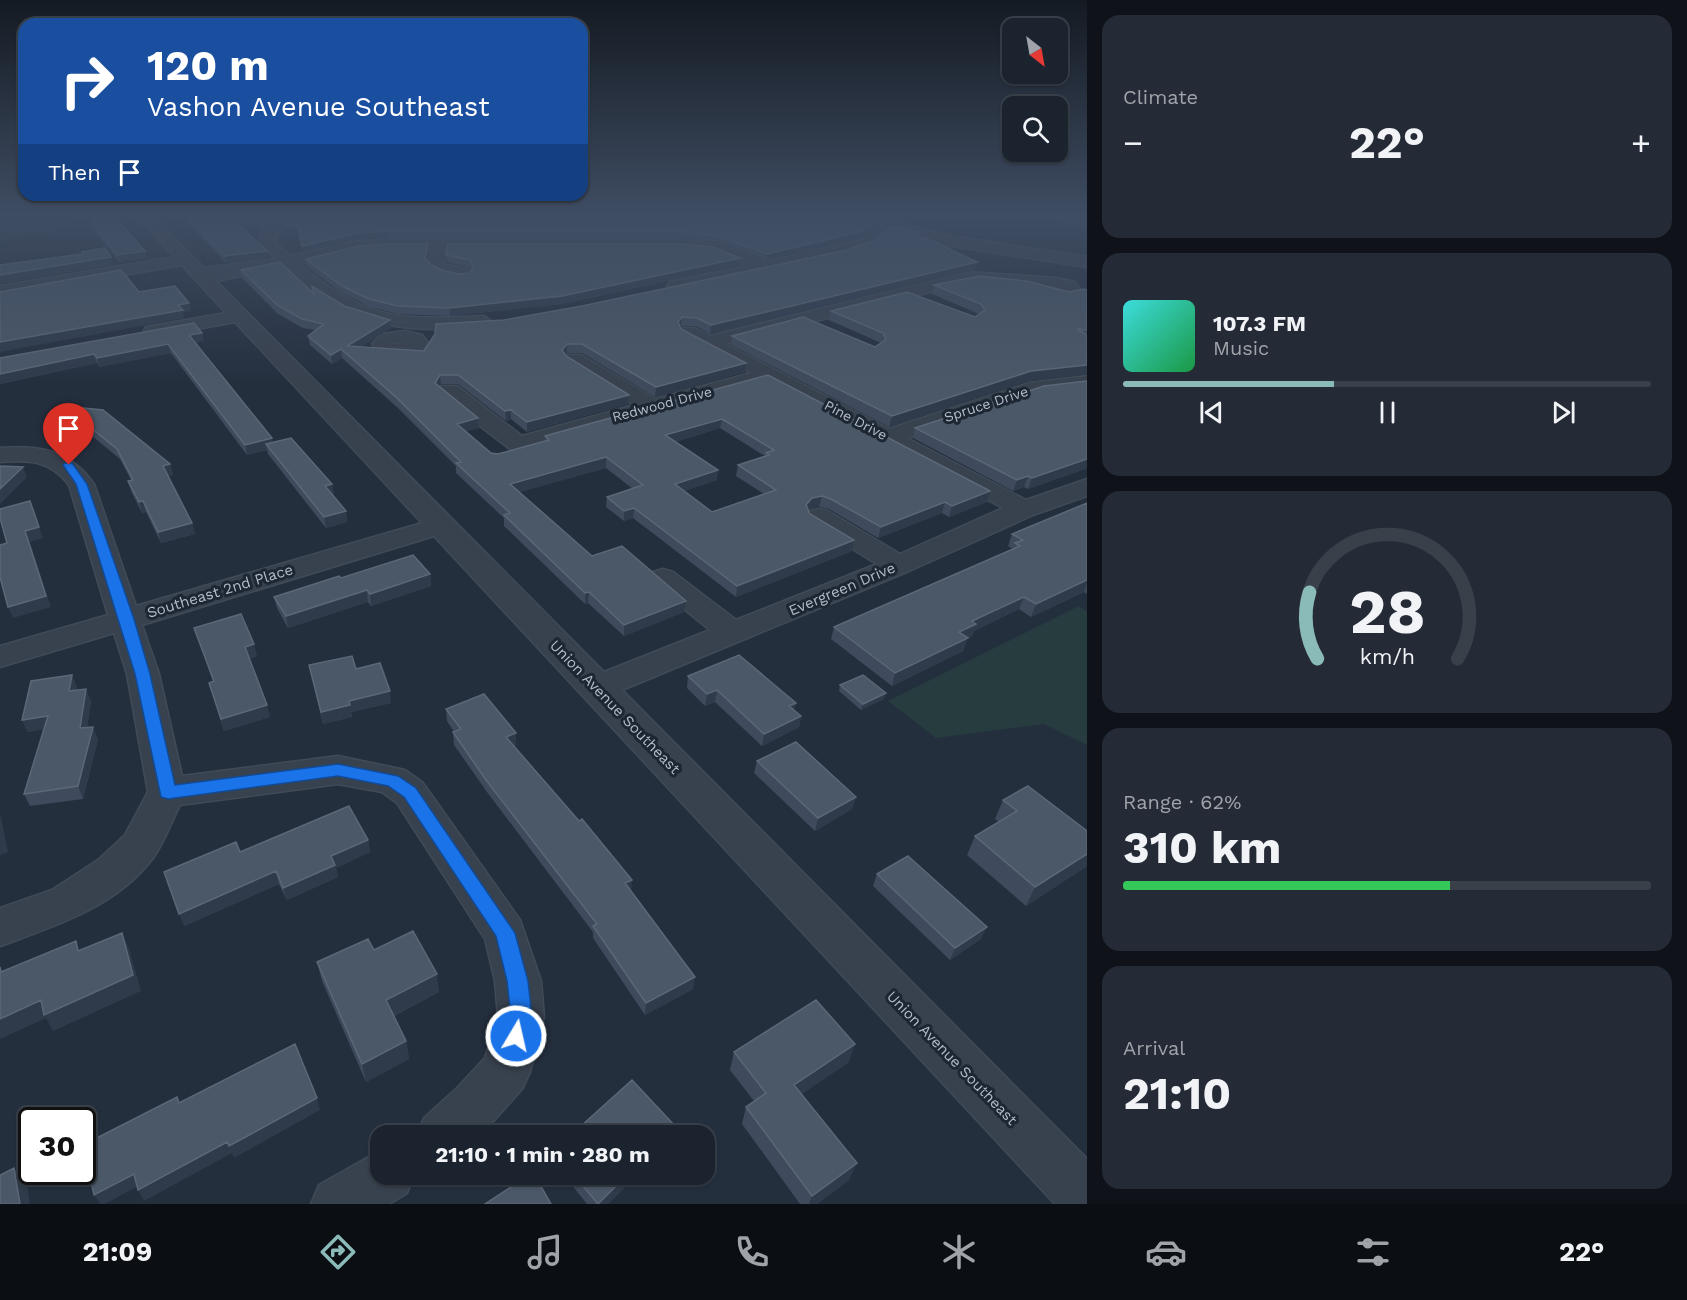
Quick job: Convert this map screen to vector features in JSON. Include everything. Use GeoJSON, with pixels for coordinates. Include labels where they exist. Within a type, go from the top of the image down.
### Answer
{"type":"FeatureCollection","features":[{"type":"Feature","properties":{"kind":"street"},"geometry":{"type":"LineString","coordinates":[[0,291],[184,272]]}},
{"type":"Feature","properties":{"kind":"street","name":"Union Avenue Southeast"},"geometry":{"type":"LineString","coordinates":[[197,272],[1087,1198]]}},
{"type":"Feature","properties":{"kind":"street"},"geometry":{"type":"LineString","coordinates":[[301,272],[344,305],[366,313],[421,323],[498,321]]}},
{"type":"Feature","properties":{"kind":"street"},"geometry":{"type":"LineString","coordinates":[[456,272],[464,273]]}},
{"type":"Feature","properties":{"kind":"street"},"geometry":{"type":"LineString","coordinates":[[662,289],[740,272]]}},
{"type":"Feature","properties":{"kind":"street"},"geometry":{"type":"LineString","coordinates":[[804,318],[969,277],[999,277],[1038,284]]}},
{"type":"Feature","properties":{"kind":"street"},"geometry":{"type":"LineString","coordinates":[[905,292],[938,305]]}},
{"type":"Feature","properties":{"kind":"street"},"geometry":{"type":"LineString","coordinates":[[136,334],[239,316]]}},
{"type":"Feature","properties":{"kind":"street"},"geometry":{"type":"LineString","coordinates":[[804,318],[833,331]]}},
{"type":"Feature","properties":{"kind":"street","name":"Pine Drive"},"geometry":{"type":"LineString","coordinates":[[804,318],[698,337],[1024,509]]}},
{"type":"Feature","properties":{"kind":"street"},"geometry":{"type":"LineString","coordinates":[[405,337],[421,323]]}},
{"type":"Feature","properties":{"kind":"street"},"geometry":{"type":"LineString","coordinates":[[574,359],[652,407]]}},
{"type":"Feature","properties":{"kind":"street","name":"Redwood Drive"},"geometry":{"type":"LineString","coordinates":[[449,391],[518,444],[771,374]]}},
{"type":"Feature","properties":{"kind":"street","name":"Spruce Drive"},"geometry":{"type":"LineString","coordinates":[[886,437],[1015,394],[1037,388],[1087,382]]}},
{"type":"Feature","properties":{"kind":"street"},"geometry":{"type":"LineString","coordinates":[[0,455],[25,453],[49,456],[69,465],[81,484],[127,619],[143,674],[168,792],[139,846],[113,872],[67,903],[0,927]]}},
{"type":"Feature","properties":{"kind":"street","name":"Evergreen Drive"},"geometry":{"type":"LineString","coordinates":[[596,688],[734,634],[899,565],[1024,509],[1085,488]]}},
{"type":"Feature","properties":{"kind":"street"},"geometry":{"type":"LineString","coordinates":[[819,517],[899,565]]}},
{"type":"Feature","properties":{"kind":"street","name":"Southeast 2nd Place"},"geometry":{"type":"LineString","coordinates":[[0,657],[440,526]]}},
{"type":"Feature","properties":{"kind":"street"},"geometry":{"type":"LineString","coordinates":[[663,578],[734,634]]}},
{"type":"Feature","properties":{"kind":"street"},"geometry":{"type":"LineString","coordinates":[[168,792],[338,770],[392,780],[410,793],[505,933],[518,981],[521,1017],[505,1072],[475,1106],[454,1125]]}},
{"type":"Feature","properties":{"kind":"street"},"geometry":{"type":"LineString","coordinates":[[338,1204],[370,1185]]}},
{"type":"Feature","properties":{"kind":"green space"},"geometry":{"type":"Polygon","coordinates":[[[1079,606],[1087,611],[1087,745],[1044,724],[936,738],[888,701],[1079,606]]]}},
{"type":"Feature","properties":{"kind":"building"},"geometry":{"type":"Polygon","coordinates":[[[0,272],[17,272],[0,275],[0,272]]]}},
{"type":"Feature","properties":{"kind":"building"},"geometry":{"type":"Polygon","coordinates":[[[109,272],[123,272],[139,292],[175,286],[189,303],[178,305],[183,310],[0,342],[0,292],[109,272]]]}},
{"type":"Feature","properties":{"kind":"building"},"geometry":{"type":"Polygon","coordinates":[[[243,272],[291,272],[314,294],[312,286],[344,306],[390,320],[347,346],[424,351],[435,334],[436,324],[504,320],[742,272],[934,272],[711,325],[697,318],[682,317],[678,322],[681,329],[746,363],[656,387],[582,344],[567,344],[562,350],[566,356],[629,395],[527,422],[511,410],[505,411],[458,375],[440,375],[435,383],[478,418],[457,424],[491,453],[498,454],[549,440],[545,436],[768,375],[990,491],[952,506],[945,502],[881,527],[831,499],[822,496],[812,498],[806,505],[810,514],[854,540],[737,586],[634,508],[624,511],[607,497],[643,485],[606,457],[510,484],[592,556],[622,546],[686,601],[624,625],[589,592],[585,593],[504,515],[510,513],[456,463],[461,462],[397,398],[341,349],[331,355],[308,336],[324,324],[302,319],[277,305],[243,272]],[[722,419],[665,435],[718,470],[675,484],[712,512],[776,490],[738,465],[769,455],[766,453],[774,450],[722,419]]]}},
{"type":"Feature","properties":{"kind":"building"},"geometry":{"type":"Polygon","coordinates":[[[324,272],[459,274],[674,272],[562,296],[449,308],[398,306],[369,299],[342,286],[324,272]]]}},
{"type":"Feature","properties":{"kind":"building"},"geometry":{"type":"Polygon","coordinates":[[[980,276],[1026,281],[1069,292],[1087,290],[1087,330],[1077,329],[1087,335],[1087,365],[1031,371],[892,416],[732,336],[803,317],[875,347],[886,340],[883,333],[831,311],[907,292],[975,317],[985,310],[981,304],[934,285],[980,276]]]}},
{"type":"Feature","properties":{"kind":"building"},"geometry":{"type":"Polygon","coordinates":[[[194,323],[202,333],[189,335],[272,438],[245,445],[168,344],[97,358],[94,354],[0,374],[0,358],[194,323]]]}},
{"type":"Feature","properties":{"kind":"building"},"geometry":{"type":"Polygon","coordinates":[[[1087,381],[1087,459],[1032,478],[1028,476],[1017,480],[915,428],[1044,386],[1087,381]]]}},
{"type":"Feature","properties":{"kind":"building"},"geometry":{"type":"Polygon","coordinates":[[[64,406],[103,410],[170,464],[163,466],[192,523],[158,532],[143,501],[139,502],[128,481],[133,480],[117,449],[64,406]]]}},
{"type":"Feature","properties":{"kind":"building"},"geometry":{"type":"Polygon","coordinates":[[[291,438],[332,484],[325,486],[346,511],[324,517],[266,444],[291,438]]]}},
{"type":"Feature","properties":{"kind":"building"},"geometry":{"type":"Polygon","coordinates":[[[0,466],[23,467],[0,489],[0,466]]]}},
{"type":"Feature","properties":{"kind":"building"},"geometry":{"type":"Polygon","coordinates":[[[30,501],[39,527],[25,531],[46,596],[8,607],[0,577],[0,545],[7,543],[0,518],[0,509],[30,501]]]}},
{"type":"Feature","properties":{"kind":"building"},"geometry":{"type":"Polygon","coordinates":[[[1087,503],[1087,580],[1036,604],[1024,597],[972,621],[976,624],[959,632],[968,638],[895,673],[834,627],[1020,546],[1015,543],[1023,540],[1012,534],[1087,503]]]}},
{"type":"Feature","properties":{"kind":"building"},"geometry":{"type":"Polygon","coordinates":[[[413,555],[430,574],[370,594],[367,590],[286,616],[274,597],[339,576],[341,578],[413,555]]]}},
{"type":"Feature","properties":{"kind":"building"},"geometry":{"type":"Polygon","coordinates":[[[241,614],[254,644],[245,647],[267,705],[221,719],[209,683],[214,681],[194,628],[241,614]]]}},
{"type":"Feature","properties":{"kind":"building"},"geometry":{"type":"Polygon","coordinates":[[[739,655],[796,703],[789,706],[801,716],[764,734],[717,690],[707,694],[688,676],[739,655]]]}},
{"type":"Feature","properties":{"kind":"building"},"geometry":{"type":"Polygon","coordinates":[[[352,656],[356,669],[380,663],[390,691],[349,701],[350,705],[321,712],[309,665],[352,656]]]}},
{"type":"Feature","properties":{"kind":"building"},"geometry":{"type":"Polygon","coordinates":[[[72,675],[69,691],[86,689],[80,728],[93,727],[78,786],[24,794],[48,716],[22,720],[31,681],[72,675]]]}},
{"type":"Feature","properties":{"kind":"building"},"geometry":{"type":"Polygon","coordinates":[[[863,675],[886,693],[863,704],[840,685],[863,675]]]}},
{"type":"Feature","properties":{"kind":"building"},"geometry":{"type":"Polygon","coordinates":[[[484,694],[516,733],[506,737],[579,821],[582,819],[632,880],[625,883],[695,977],[646,1003],[593,926],[597,924],[486,780],[453,732],[461,729],[446,709],[484,694]]]}},
{"type":"Feature","properties":{"kind":"building"},"geometry":{"type":"Polygon","coordinates":[[[796,742],[856,797],[818,818],[757,761],[796,742]]]}},
{"type":"Feature","properties":{"kind":"building"},"geometry":{"type":"Polygon","coordinates":[[[1028,786],[1087,831],[1087,854],[1035,887],[975,836],[1017,811],[1003,800],[1028,786]]]}},
{"type":"Feature","properties":{"kind":"building"},"geometry":{"type":"Polygon","coordinates":[[[349,806],[368,840],[331,856],[335,865],[283,888],[276,871],[179,914],[164,872],[236,842],[240,852],[349,806]]]}},
{"type":"Feature","properties":{"kind":"building"},"geometry":{"type":"Polygon","coordinates":[[[908,856],[987,927],[955,948],[877,874],[908,856]]]}},
{"type":"Feature","properties":{"kind":"building"},"geometry":{"type":"Polygon","coordinates":[[[413,931],[437,974],[386,1000],[406,1041],[362,1064],[317,962],[368,939],[374,950],[413,931]]]}},
{"type":"Feature","properties":{"kind":"building"},"geometry":{"type":"Polygon","coordinates":[[[122,933],[133,975],[44,1015],[41,1000],[0,1019],[0,967],[1,972],[76,941],[78,951],[122,933]]]}},
{"type":"Feature","properties":{"kind":"building"},"geometry":{"type":"Polygon","coordinates":[[[816,1000],[855,1044],[794,1085],[857,1163],[812,1196],[746,1107],[766,1093],[734,1052],[816,1000]]]}},
{"type":"Feature","properties":{"kind":"building"},"geometry":{"type":"Polygon","coordinates":[[[295,1044],[317,1098],[229,1146],[227,1142],[138,1190],[134,1174],[94,1195],[92,1185],[96,1185],[96,1138],[177,1097],[179,1103],[295,1044]]]}},
{"type":"Feature","properties":{"kind":"building"},"geometry":{"type":"Polygon","coordinates":[[[632,1080],[674,1125],[582,1125],[632,1080]]]}},
{"type":"Feature","properties":{"kind":"building"},"geometry":{"type":"Polygon","coordinates":[[[14,1168],[20,1204],[0,1204],[0,1175],[14,1168]]]}},
{"type":"Feature","properties":{"kind":"building"},"geometry":{"type":"Polygon","coordinates":[[[514,1185],[540,1185],[551,1204],[485,1204],[514,1185]]]}},
{"type":"Feature","properties":{"kind":"building"},"geometry":{"type":"Polygon","coordinates":[[[582,1185],[617,1185],[598,1204],[582,1185]]]}},
{"type":"Feature","properties":{"kind":"route"},"geometry":{"type":"LineString","coordinates":[[69,465],[81,484],[127,619],[143,674],[168,792],[338,770],[392,780],[410,793],[505,933],[518,981],[521,1017],[516,1036]]}}]}
